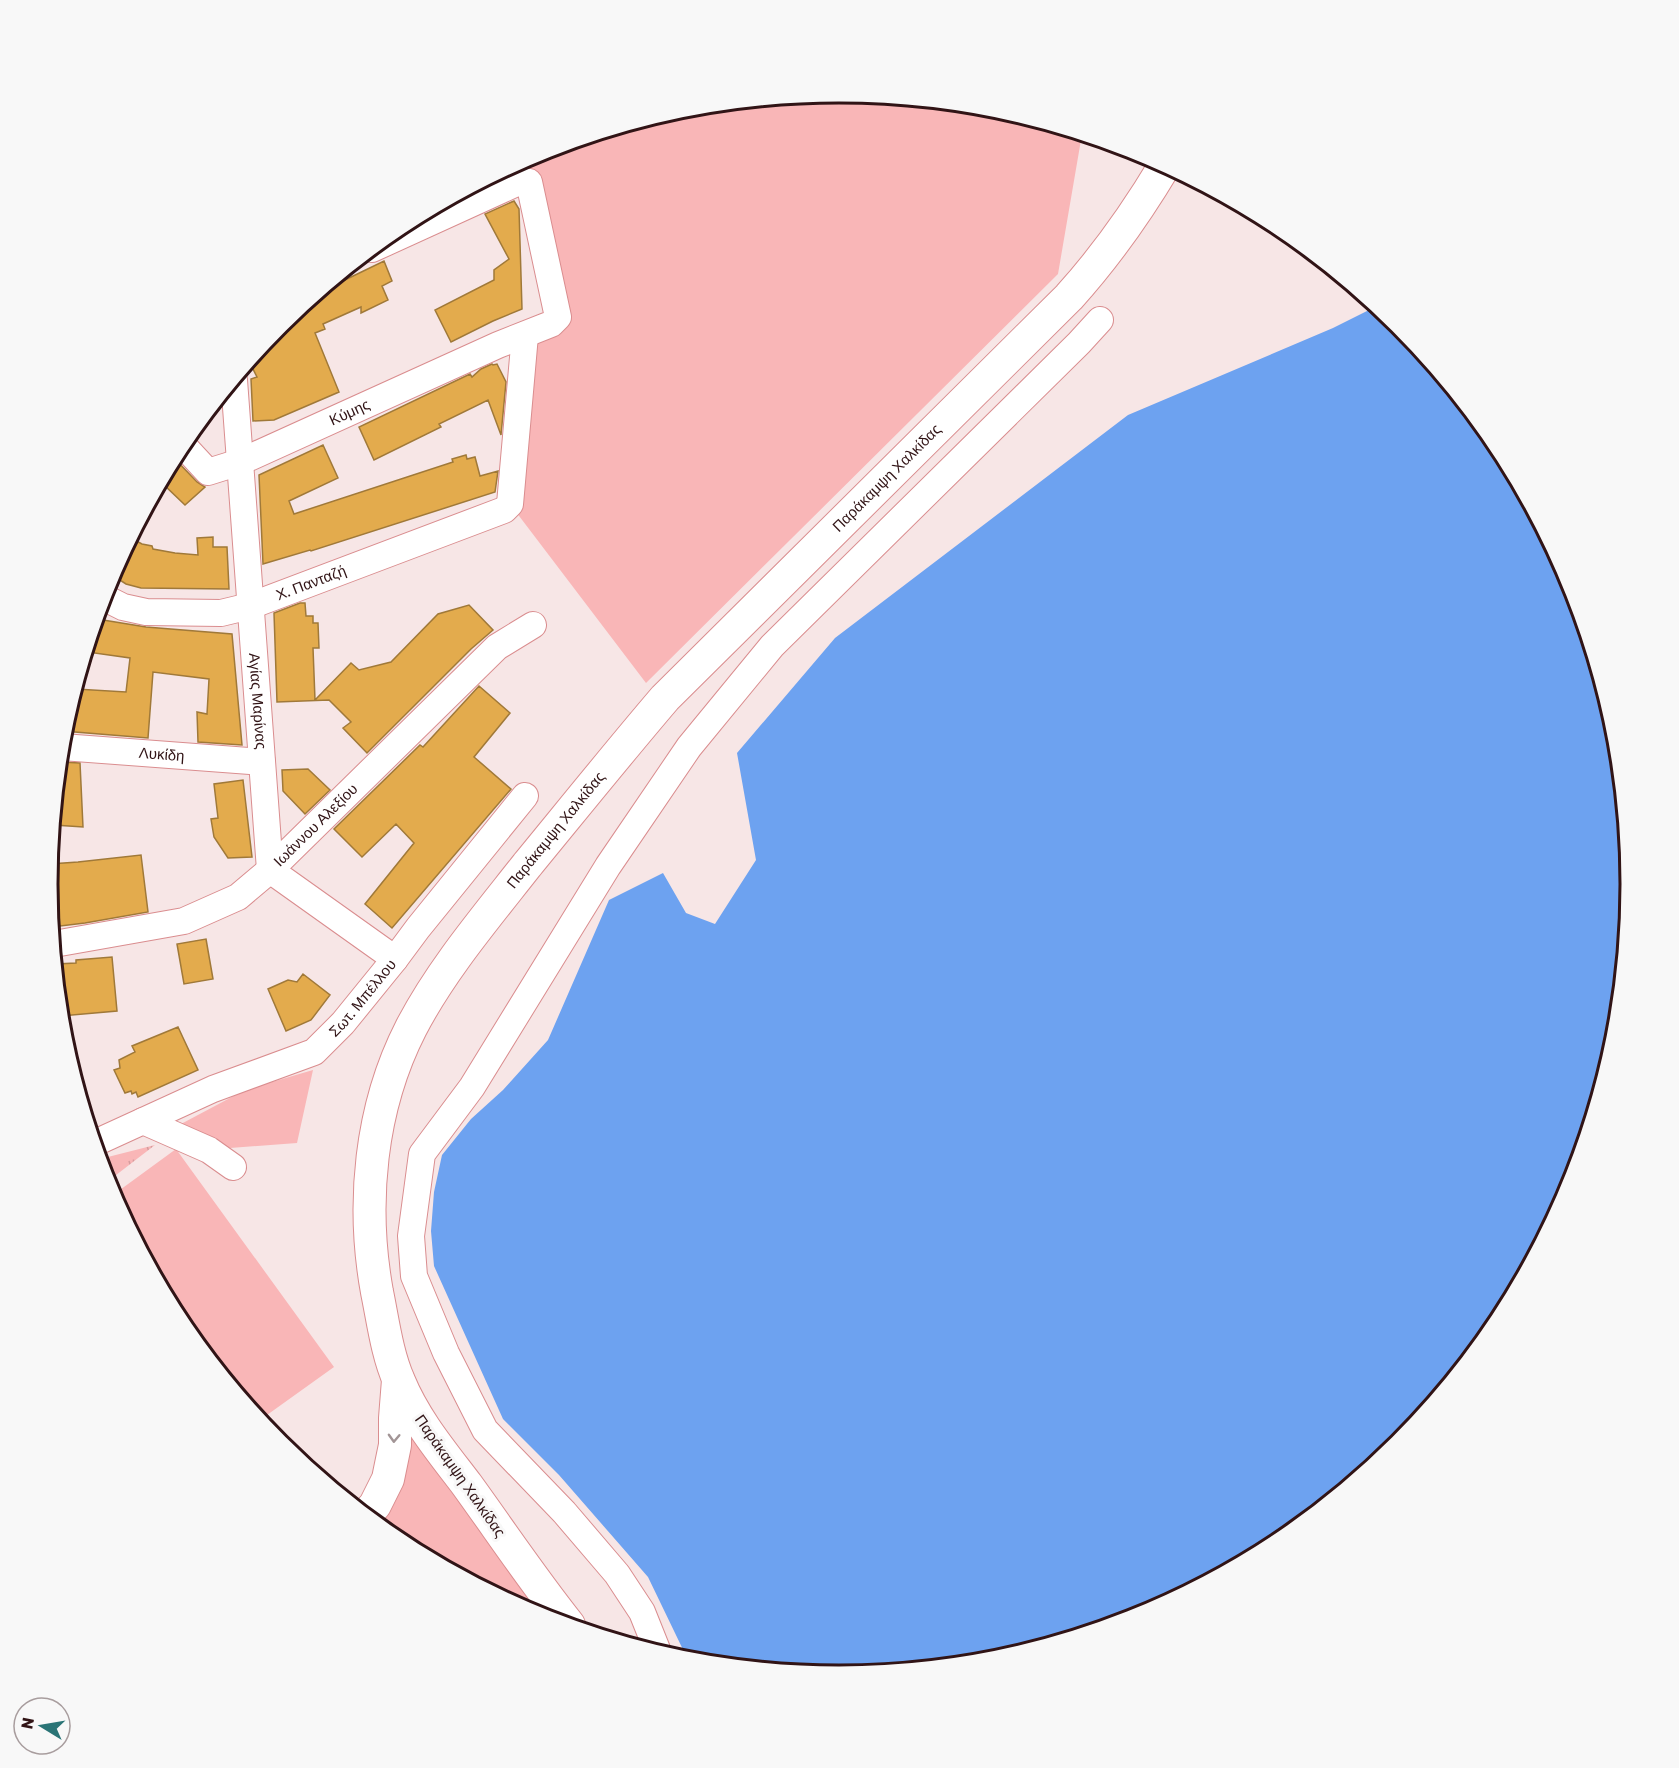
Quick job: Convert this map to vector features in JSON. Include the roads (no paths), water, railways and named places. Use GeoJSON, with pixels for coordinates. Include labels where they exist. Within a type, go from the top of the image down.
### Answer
{"type":"FeatureCollection","features":[{"type":"Feature","properties":{"kind":"main road","name":"Παράκαμψη Χαλκίδας"},"geometry":{"type":"LineString","coordinates":[[560,1613],[430,1437],[398,1380],[383,1323],[371,1247],[371,1184],[374,1146],[381,1108],[394,1066],[411,1028],[432,993],[495,906],[624,745],[665,698],[1069,297],[1126,226],[1160,172]]}},
{"type":"Feature","properties":{"kind":"main road"},"geometry":{"type":"LineString","coordinates":[[371,1509],[388,1479],[395,1445],[398,1380]]}},
{"type":"Feature","properties":{"kind":"street","name":"Κύμης"},"geometry":{"type":"LineString","coordinates":[[189,452],[208,472],[240,462],[498,345],[551,324],[558,317],[529,182],[521,181],[415,229]]}},
{"type":"Feature","properties":{"kind":"street"},"geometry":{"type":"LineString","coordinates":[[654,1642],[642,1612],[617,1574],[564,1512],[486,1430],[446,1353],[414,1276],[411,1236],[422,1154],[472,1087],[608,866],[689,747],[772,646],[1100,320]]}},
{"type":"Feature","properties":{"kind":"street","name":"Χ. Πανταζή"},"geometry":{"type":"LineString","coordinates":[[112,601],[123,607],[146,612],[221,613],[250,606],[504,510],[510,504],[525,335]]}},
{"type":"Feature","properties":{"kind":"street","name":"Αγίας Μαρίνας"},"geometry":{"type":"LineString","coordinates":[[235,391],[270,870]]}},
{"type":"Feature","properties":{"kind":"street","name":"Ιωάννου Αλεξίου"},"geometry":{"type":"LineString","coordinates":[[61,943],[184,921],[238,897],[270,870],[497,647],[533,625]]}},
{"type":"Feature","properties":{"kind":"street","name":"Λυκίδη"},"geometry":{"type":"LineString","coordinates":[[71,748],[262,762]]}},
{"type":"Feature","properties":{"kind":"street","name":"Σωτ. Μπέλλου"},"geometry":{"type":"LineString","coordinates":[[102,1140],[236,1080],[315,1052],[343,1023],[525,796]]}},
{"type":"Feature","properties":{"kind":"street"},"geometry":{"type":"LineString","coordinates":[[270,870],[394,959]]}},
{"type":"Feature","properties":{"kind":"street"},"geometry":{"type":"LineString","coordinates":[[143,1121],[209,1150],[233,1167]]}},
{"type":"Feature","properties":{"kind":"water"},"geometry":{"type":"Polygon","coordinates":[[[1368,310],[1427,369],[1459,409],[1489,450],[1540,539],[1561,585],[1594,682],[1614,782],[1619,833],[1619,935],[1614,986],[1594,1086],[1561,1183],[1540,1229],[1516,1275],[1489,1318],[1427,1399],[1392,1436],[1315,1504],[1230,1560],[1185,1584],[1138,1606],[1091,1624],[992,1650],[941,1658],[840,1665],[738,1658],[683,1649],[648,1577],[559,1475],[503,1419],[434,1266],[431,1231],[434,1192],[442,1155],[471,1119],[503,1090],[548,1040],[609,900],[663,873],[686,913],[715,924],[756,860],[737,753],[835,638],[1128,415],[1333,328],[1368,310]]]}}]}
